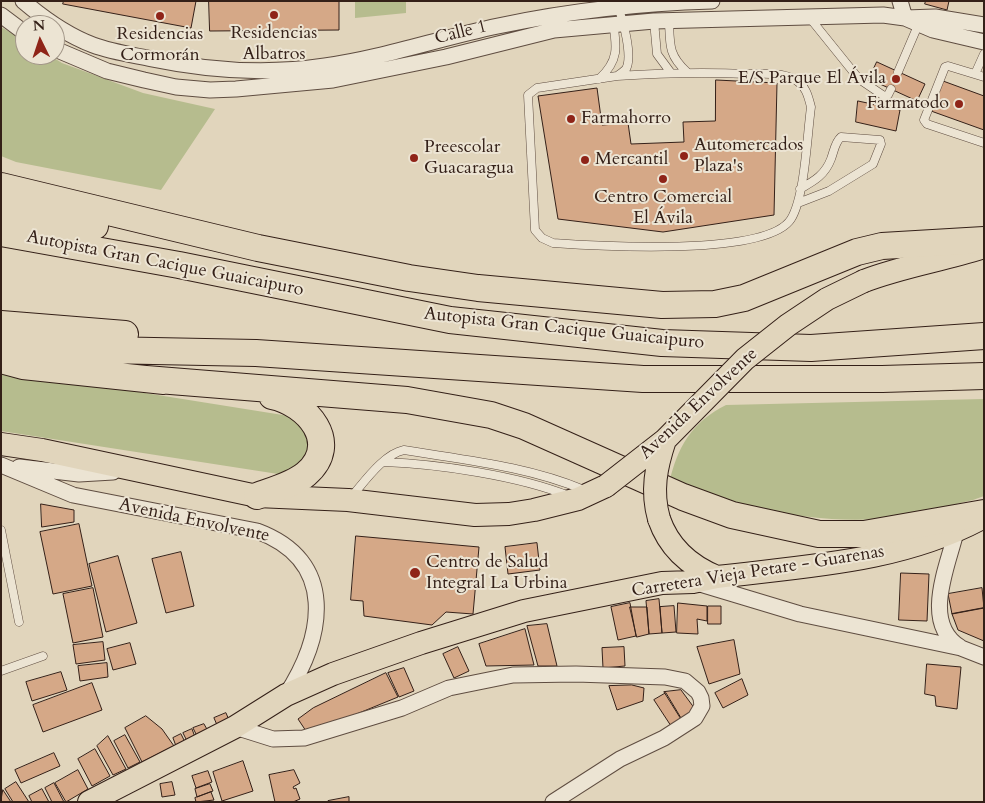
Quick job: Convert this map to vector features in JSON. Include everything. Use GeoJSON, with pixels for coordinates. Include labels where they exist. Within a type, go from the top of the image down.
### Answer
{"type":"FeatureCollection","features":[{"type":"Feature","properties":{"kind":"highway"},"geometry":{"type":"LineString","coordinates":[[1,186],[258,248],[409,278],[478,288],[662,305],[715,304],[744,298],[857,252],[882,246],[984,240]]}},
{"type":"Feature","properties":{"kind":"highway"},"geometry":{"type":"LineString","coordinates":[[1,208],[190,245],[237,277]]}},
{"type":"Feature","properties":{"kind":"highway","name":"Autopista Gran Cacique Guaicaipuro"},"geometry":{"type":"LineString","coordinates":[[1,234],[237,277],[450,320],[662,343],[811,348],[984,336]]}},
{"type":"Feature","properties":{"kind":"highway"},"geometry":{"type":"LineString","coordinates":[[1,324],[148,336],[256,353]]}},
{"type":"Feature","properties":{"kind":"highway","name":"Autopista Gran Cacique Guaicaipuro"},"geometry":{"type":"LineString","coordinates":[[1,348],[256,353],[643,379],[882,379],[984,376]]}},
{"type":"Feature","properties":{"kind":"highway"},"geometry":{"type":"LineString","coordinates":[[1,360],[23,366],[146,379],[407,400],[491,415],[524,426],[683,498],[732,515],[819,534],[864,534],[984,513]]}},
{"type":"Feature","properties":{"kind":"highway"},"geometry":{"type":"LineString","coordinates":[[146,379],[276,397],[288,400],[309,416],[317,426],[320,439],[320,452],[316,463],[299,480],[257,496]]}},
{"type":"Feature","properties":{"kind":"main road","name":"Avenida Envolvente"},"geometry":{"type":"LineString","coordinates":[[1,444],[42,450],[257,496],[348,500],[475,515],[509,514],[591,493],[665,440],[744,359],[827,299],[864,281],[895,269],[959,255],[984,247]]}},
{"type":"Feature","properties":{"kind":"main road"},"geometry":{"type":"LineString","coordinates":[[665,440],[656,465],[654,480],[659,519],[670,542],[687,561],[717,577]]}},
{"type":"Feature","properties":{"kind":"main road","name":"Carretera Vieja Petare - Guarenas"},"geometry":{"type":"LineString","coordinates":[[89,802],[235,727],[286,695],[333,674],[412,646],[524,611],[662,583],[693,582],[717,577],[866,559],[956,532],[984,517]]}},
{"type":"Feature","properties":{"kind":"street","name":"Calle 1"},"geometry":{"type":"LineString","coordinates":[[23,1],[56,25],[92,45],[174,64],[223,71],[293,70],[326,66],[526,28],[662,20],[883,15],[915,20]]}},
{"type":"Feature","properties":{"kind":"street","name":"Calle 1"},"geometry":{"type":"LineString","coordinates":[[65,54],[107,71],[176,87],[227,90],[333,80],[446,57],[582,6],[614,7],[712,1]]}},
{"type":"Feature","properties":{"kind":"street"},"geometry":{"type":"LineString","coordinates":[[900,1],[915,20],[984,42]]}},
{"type":"Feature","properties":{"kind":"street"},"geometry":{"type":"LineString","coordinates":[[581,26],[582,6]]}},
{"type":"Feature","properties":{"kind":"street"},"geometry":{"type":"LineString","coordinates":[[1,15],[15,26]]}},
{"type":"Feature","properties":{"kind":"street"},"geometry":{"type":"LineString","coordinates":[[915,20],[984,25]]}},
{"type":"Feature","properties":{"kind":"street"},"geometry":{"type":"LineString","coordinates":[[88,64],[92,45]]}},
{"type":"Feature","properties":{"kind":"street"},"geometry":{"type":"LineString","coordinates":[[174,64],[176,87]]}},
{"type":"Feature","properties":{"kind":"street"},"geometry":{"type":"LineString","coordinates":[[326,66],[333,80]]}},
{"type":"Feature","properties":{"kind":"street","name":"Avenida Envolvente"},"geometry":{"type":"LineString","coordinates":[[1,465],[79,474],[137,470]]}},
{"type":"Feature","properties":{"kind":"street","name":"Avenida Envolvente"},"geometry":{"type":"LineString","coordinates":[[1,465],[73,495],[258,531],[277,538],[291,549],[304,566],[314,588],[317,610],[316,631],[308,656],[286,695]]}},
{"type":"Feature","properties":{"kind":"street"},"geometry":{"type":"LineString","coordinates":[[956,532],[938,600],[939,615],[950,641],[961,648]]}},
{"type":"Feature","properties":{"kind":"street"},"geometry":{"type":"LineString","coordinates":[[693,582],[800,614],[961,648],[984,657]]}},
{"type":"Feature","properties":{"kind":"street"},"geometry":{"type":"LineString","coordinates":[[235,727],[273,739],[304,738],[402,708],[449,688],[513,675],[576,674],[665,677],[685,681],[698,692],[702,698],[702,706],[695,718],[664,738],[620,759],[554,802]]}},
{"type":"Feature","properties":{"kind":"lane"},"geometry":{"type":"LineString","coordinates":[[614,7],[628,60],[626,69],[617,76]]}},
{"type":"Feature","properties":{"kind":"lane"},"geometry":{"type":"LineString","coordinates":[[599,79],[615,62],[619,24],[614,7]]}},
{"type":"Feature","properties":{"kind":"lane"},"geometry":{"type":"LineString","coordinates":[[809,17],[859,79],[884,96],[888,95],[891,89]]}},
{"type":"Feature","properties":{"kind":"lane"},"geometry":{"type":"LineString","coordinates":[[662,20],[675,61],[687,72]]}},
{"type":"Feature","properties":{"kind":"lane"},"geometry":{"type":"LineString","coordinates":[[662,20],[657,54],[671,73]]}},
{"type":"Feature","properties":{"kind":"lane"},"geometry":{"type":"LineString","coordinates":[[898,72],[915,20]]}},
{"type":"Feature","properties":{"kind":"lane"},"geometry":{"type":"LineString","coordinates":[[975,74],[984,54]]}},
{"type":"Feature","properties":{"kind":"lane"},"geometry":{"type":"LineString","coordinates":[[984,77],[948,66],[944,67],[924,120],[928,124],[984,143]]}},
{"type":"Feature","properties":{"kind":"lane"},"geometry":{"type":"LineString","coordinates":[[687,72],[785,76],[802,85],[808,94],[811,108],[798,203],[784,228],[755,237],[717,243],[646,248],[553,243],[542,238],[535,230],[528,95],[537,88],[617,76],[687,72]]}},
{"type":"Feature","properties":{"kind":"lane"},"geometry":{"type":"LineString","coordinates":[[798,203],[829,191],[873,164],[881,144],[880,140],[841,136],[830,161],[819,178],[800,189]]}},
{"type":"Feature","properties":{"kind":"lane"},"geometry":{"type":"LineString","coordinates":[[348,500],[375,469],[392,454],[404,450],[522,470],[557,479],[591,493]]}},
{"type":"Feature","properties":{"kind":"lane"},"geometry":{"type":"LineString","coordinates":[[384,462],[415,464],[519,481],[554,490],[591,493]]}},
{"type":"Feature","properties":{"kind":"lane"},"geometry":{"type":"LineString","coordinates":[[1,530],[19,622]]}},
{"type":"Feature","properties":{"kind":"lane"},"geometry":{"type":"LineString","coordinates":[[1,671],[43,656]]}},
{"type":"Feature","properties":{"kind":"green space"},"geometry":{"type":"Polygon","coordinates":[[[355,1],[406,1],[406,13],[355,18],[355,1]]]}},
{"type":"Feature","properties":{"kind":"green space"},"geometry":{"type":"Polygon","coordinates":[[[1,27],[15,35],[15,65],[65,64],[143,93],[215,109],[161,190],[16,162],[1,156],[1,27]]]}},
{"type":"Feature","properties":{"kind":"green space"},"geometry":{"type":"Polygon","coordinates":[[[1,370],[289,416],[301,424],[312,447],[291,476],[1,431],[1,370]]]}},
{"type":"Feature","properties":{"kind":"green space"},"geometry":{"type":"Polygon","coordinates":[[[984,399],[984,496],[973,500],[891,518],[826,519],[747,506],[669,484],[676,458],[688,437],[704,419],[726,405],[984,399]]]}},
{"type":"Feature","properties":{"kind":"building","name":"Residencias Cormorán"},"geometry":{"type":"Polygon","coordinates":[[[64,1],[196,1],[191,28],[63,4],[64,1]]]}},
{"type":"Feature","properties":{"kind":"building","name":"Residencias Albatros"},"geometry":{"type":"Polygon","coordinates":[[[209,1],[339,1],[339,30],[210,31],[209,1]]]}},
{"type":"Feature","properties":{"kind":"building"},"geometry":{"type":"Polygon","coordinates":[[[926,1],[949,1],[947,10],[925,4],[926,1]]]}},
{"type":"Feature","properties":{"kind":"building"},"geometry":{"type":"Polygon","coordinates":[[[877,62],[925,84],[917,101],[869,79],[877,62]]]}},
{"type":"Feature","properties":{"kind":"building","name":"Centro Comercial El Ávila"},"geometry":{"type":"Polygon","coordinates":[[[716,80],[777,83],[774,215],[663,232],[558,219],[538,96],[597,88],[602,125],[628,123],[631,144],[684,142],[683,122],[715,121],[716,80]]]}},
{"type":"Feature","properties":{"kind":"building","name":"Farmatodo"},"geometry":{"type":"Polygon","coordinates":[[[943,81],[984,96],[984,130],[931,111],[943,81]]]}},
{"type":"Feature","properties":{"kind":"building"},"geometry":{"type":"Polygon","coordinates":[[[858,101],[900,110],[896,131],[856,122],[858,101]]]}},
{"type":"Feature","properties":{"kind":"building"},"geometry":{"type":"Polygon","coordinates":[[[41,504],[74,510],[74,522],[42,527],[41,504]]]}},
{"type":"Feature","properties":{"kind":"building"},"geometry":{"type":"Polygon","coordinates":[[[79,524],[92,586],[53,594],[40,532],[79,524]]]}},
{"type":"Feature","properties":{"kind":"building","name":"Centro de Salud Integral La Urbina"},"geometry":{"type":"Polygon","coordinates":[[[356,536],[479,547],[473,614],[446,612],[432,625],[364,616],[363,601],[351,600],[356,536]]]}},
{"type":"Feature","properties":{"kind":"building"},"geometry":{"type":"Polygon","coordinates":[[[537,543],[540,570],[508,574],[505,547],[537,543]]]}},
{"type":"Feature","properties":{"kind":"building"},"geometry":{"type":"Polygon","coordinates":[[[181,552],[194,606],[166,613],[152,559],[181,552]]]}},
{"type":"Feature","properties":{"kind":"building"},"geometry":{"type":"Polygon","coordinates":[[[118,556],[137,623],[106,632],[89,564],[118,556]]]}},
{"type":"Feature","properties":{"kind":"building"},"geometry":{"type":"Polygon","coordinates":[[[901,573],[929,574],[927,621],[899,620],[901,573]]]}},
{"type":"Feature","properties":{"kind":"building"},"geometry":{"type":"Polygon","coordinates":[[[93,588],[103,637],[73,643],[63,594],[93,588]]]}},
{"type":"Feature","properties":{"kind":"building"},"geometry":{"type":"Polygon","coordinates":[[[982,588],[984,608],[952,614],[948,594],[982,588]]]}},
{"type":"Feature","properties":{"kind":"building"},"geometry":{"type":"Polygon","coordinates":[[[659,599],[662,633],[649,634],[646,601],[659,599]]]}},
{"type":"Feature","properties":{"kind":"building"},"geometry":{"type":"Polygon","coordinates":[[[630,603],[636,636],[618,640],[611,607],[630,603]]]}},
{"type":"Feature","properties":{"kind":"building"},"geometry":{"type":"Polygon","coordinates":[[[678,603],[707,606],[707,621],[697,619],[698,634],[677,633],[678,603]]]}},
{"type":"Feature","properties":{"kind":"building"},"geometry":{"type":"Polygon","coordinates":[[[674,606],[676,632],[662,633],[660,607],[674,606]]]}},
{"type":"Feature","properties":{"kind":"building"},"geometry":{"type":"Polygon","coordinates":[[[708,606],[721,606],[721,624],[708,624],[708,606]]]}},
{"type":"Feature","properties":{"kind":"building"},"geometry":{"type":"Polygon","coordinates":[[[630,607],[647,607],[649,634],[637,637],[630,607]]]}},
{"type":"Feature","properties":{"kind":"building"},"geometry":{"type":"Polygon","coordinates":[[[984,608],[984,641],[958,630],[952,614],[984,608]]]}},
{"type":"Feature","properties":{"kind":"building"},"geometry":{"type":"Polygon","coordinates":[[[547,624],[557,666],[538,666],[527,626],[547,624]]]}},
{"type":"Feature","properties":{"kind":"building"},"geometry":{"type":"Polygon","coordinates":[[[525,629],[534,665],[486,666],[479,644],[525,629]]]}},
{"type":"Feature","properties":{"kind":"building"},"geometry":{"type":"Polygon","coordinates":[[[734,640],[740,674],[709,684],[697,647],[734,640]]]}},
{"type":"Feature","properties":{"kind":"building"},"geometry":{"type":"Polygon","coordinates":[[[103,642],[105,660],[76,664],[73,645],[103,642]]]}},
{"type":"Feature","properties":{"kind":"building"},"geometry":{"type":"Polygon","coordinates":[[[130,643],[136,664],[113,670],[107,649],[130,643]]]}},
{"type":"Feature","properties":{"kind":"building"},"geometry":{"type":"Polygon","coordinates":[[[458,647],[469,671],[454,678],[443,654],[458,647]]]}},
{"type":"Feature","properties":{"kind":"building"},"geometry":{"type":"Polygon","coordinates":[[[624,647],[625,666],[603,668],[602,648],[624,647]]]}},
{"type":"Feature","properties":{"kind":"building"},"geometry":{"type":"Polygon","coordinates":[[[107,663],[108,677],[80,681],[78,666],[107,663]]]}},
{"type":"Feature","properties":{"kind":"building"},"geometry":{"type":"Polygon","coordinates":[[[927,664],[961,667],[957,709],[936,706],[935,696],[925,694],[927,664]]]}},
{"type":"Feature","properties":{"kind":"building"},"geometry":{"type":"Polygon","coordinates":[[[404,668],[414,691],[399,697],[388,673],[404,668]]]}},
{"type":"Feature","properties":{"kind":"building"},"geometry":{"type":"Polygon","coordinates":[[[61,672],[67,690],[32,701],[26,682],[61,672]]]}},
{"type":"Feature","properties":{"kind":"building"},"geometry":{"type":"Polygon","coordinates":[[[386,673],[398,697],[308,734],[298,719],[313,708],[386,673]]]}},
{"type":"Feature","properties":{"kind":"building"},"geometry":{"type":"Polygon","coordinates":[[[742,679],[748,695],[723,708],[715,693],[742,679]]]}},
{"type":"Feature","properties":{"kind":"building"},"geometry":{"type":"Polygon","coordinates":[[[92,683],[102,710],[43,732],[33,705],[92,683]]]}},
{"type":"Feature","properties":{"kind":"building"},"geometry":{"type":"Polygon","coordinates":[[[632,685],[644,688],[643,701],[617,710],[609,686],[632,685]]]}},
{"type":"Feature","properties":{"kind":"building"},"geometry":{"type":"Polygon","coordinates":[[[681,690],[695,709],[684,724],[664,692],[681,690]]]}},
{"type":"Feature","properties":{"kind":"building"},"geometry":{"type":"Polygon","coordinates":[[[666,693],[684,723],[673,729],[654,700],[666,693]]]}},
{"type":"Feature","properties":{"kind":"building"},"geometry":{"type":"Polygon","coordinates":[[[226,713],[229,720],[217,725],[214,718],[226,713]]]}},
{"type":"Feature","properties":{"kind":"building"},"geometry":{"type":"Polygon","coordinates":[[[146,716],[162,729],[174,746],[142,762],[125,728],[146,716]]]}},
{"type":"Feature","properties":{"kind":"building"},"geometry":{"type":"Polygon","coordinates":[[[204,724],[208,731],[197,736],[193,728],[204,724]]]}},
{"type":"Feature","properties":{"kind":"building"},"geometry":{"type":"Polygon","coordinates":[[[192,729],[195,737],[187,741],[183,733],[192,729]]]}},
{"type":"Feature","properties":{"kind":"building"},"geometry":{"type":"Polygon","coordinates":[[[181,734],[185,742],[176,746],[173,738],[181,734]]]}},
{"type":"Feature","properties":{"kind":"building"},"geometry":{"type":"Polygon","coordinates":[[[125,735],[140,762],[128,768],[114,741],[125,735]]]}},
{"type":"Feature","properties":{"kind":"building"},"geometry":{"type":"Polygon","coordinates":[[[108,736],[126,769],[113,775],[97,746],[108,736]]]}},
{"type":"Feature","properties":{"kind":"building"},"geometry":{"type":"Polygon","coordinates":[[[95,749],[110,776],[92,786],[78,759],[95,749]]]}},
{"type":"Feature","properties":{"kind":"building"},"geometry":{"type":"Polygon","coordinates":[[[54,753],[60,766],[21,783],[15,770],[54,753]]]}},
{"type":"Feature","properties":{"kind":"building"},"geometry":{"type":"Polygon","coordinates":[[[243,761],[253,791],[222,801],[213,772],[243,761]]]}},
{"type":"Feature","properties":{"kind":"building"},"geometry":{"type":"Polygon","coordinates":[[[78,770],[88,789],[66,802],[55,783],[78,770]]]}},
{"type":"Feature","properties":{"kind":"building"},"geometry":{"type":"Polygon","coordinates":[[[294,770],[300,783],[293,787],[294,789],[296,788],[300,799],[293,802],[275,802],[269,775],[294,770]]]}},
{"type":"Feature","properties":{"kind":"building"},"geometry":{"type":"Polygon","coordinates":[[[208,771],[212,782],[196,788],[192,776],[208,771]]]}},
{"type":"Feature","properties":{"kind":"building"},"geometry":{"type":"Polygon","coordinates":[[[16,782],[29,802],[13,802],[5,789],[16,782]]]}},
{"type":"Feature","properties":{"kind":"building"},"geometry":{"type":"Polygon","coordinates":[[[172,782],[175,795],[162,797],[160,784],[172,782]]]}},
{"type":"Feature","properties":{"kind":"building"},"geometry":{"type":"Polygon","coordinates":[[[54,783],[64,802],[52,802],[45,788],[54,783]]]}},
{"type":"Feature","properties":{"kind":"building"},"geometry":{"type":"Polygon","coordinates":[[[210,784],[213,791],[197,797],[195,789],[210,784]]]}},
{"type":"Feature","properties":{"kind":"building"},"geometry":{"type":"Polygon","coordinates":[[[42,789],[49,802],[32,802],[29,796],[42,789]]]}},
{"type":"Feature","properties":{"kind":"building"},"geometry":{"type":"Polygon","coordinates":[[[3,790],[11,802],[1,802],[3,790]]]}},
{"type":"Feature","properties":{"kind":"building"},"geometry":{"type":"Polygon","coordinates":[[[211,792],[214,800],[196,802],[195,798],[211,792]]]}},
{"type":"Feature","properties":{"kind":"building"},"geometry":{"type":"Polygon","coordinates":[[[349,797],[349,802],[328,802],[328,801],[349,797]]]}},
{"type":"Feature","properties":{"kind":"place","name":"Residencias Albatros"},"geometry":{"type":"Point","coordinates":[274,15]}},
{"type":"Feature","properties":{"kind":"place","name":"Residencias Cormorán"},"geometry":{"type":"Point","coordinates":[160,16]}},
{"type":"Feature","properties":{"kind":"place","name":"E/S Parque El Ávila"},"geometry":{"type":"Point","coordinates":[896,79]}},
{"type":"Feature","properties":{"kind":"place","name":"Farmatodo"},"geometry":{"type":"Point","coordinates":[959,104]}},
{"type":"Feature","properties":{"kind":"place","name":"Farmahorro"},"geometry":{"type":"Point","coordinates":[571,119]}},
{"type":"Feature","properties":{"kind":"place","name":"Automercados Plaza's"},"geometry":{"type":"Point","coordinates":[684,156]}},
{"type":"Feature","properties":{"kind":"place","name":"Preescolar Guacaragua"},"geometry":{"type":"Point","coordinates":[414,158]}},
{"type":"Feature","properties":{"kind":"place","name":"Mercantil"},"geometry":{"type":"Point","coordinates":[585,160]}},
{"type":"Feature","properties":{"kind":"place","name":"Centro Comercial El Ávila"},"geometry":{"type":"Point","coordinates":[663,179]}},
{"type":"Feature","properties":{"kind":"place","name":"Centro de Salud Integral La Urbina"},"geometry":{"type":"Point","coordinates":[415,573]}}]}
